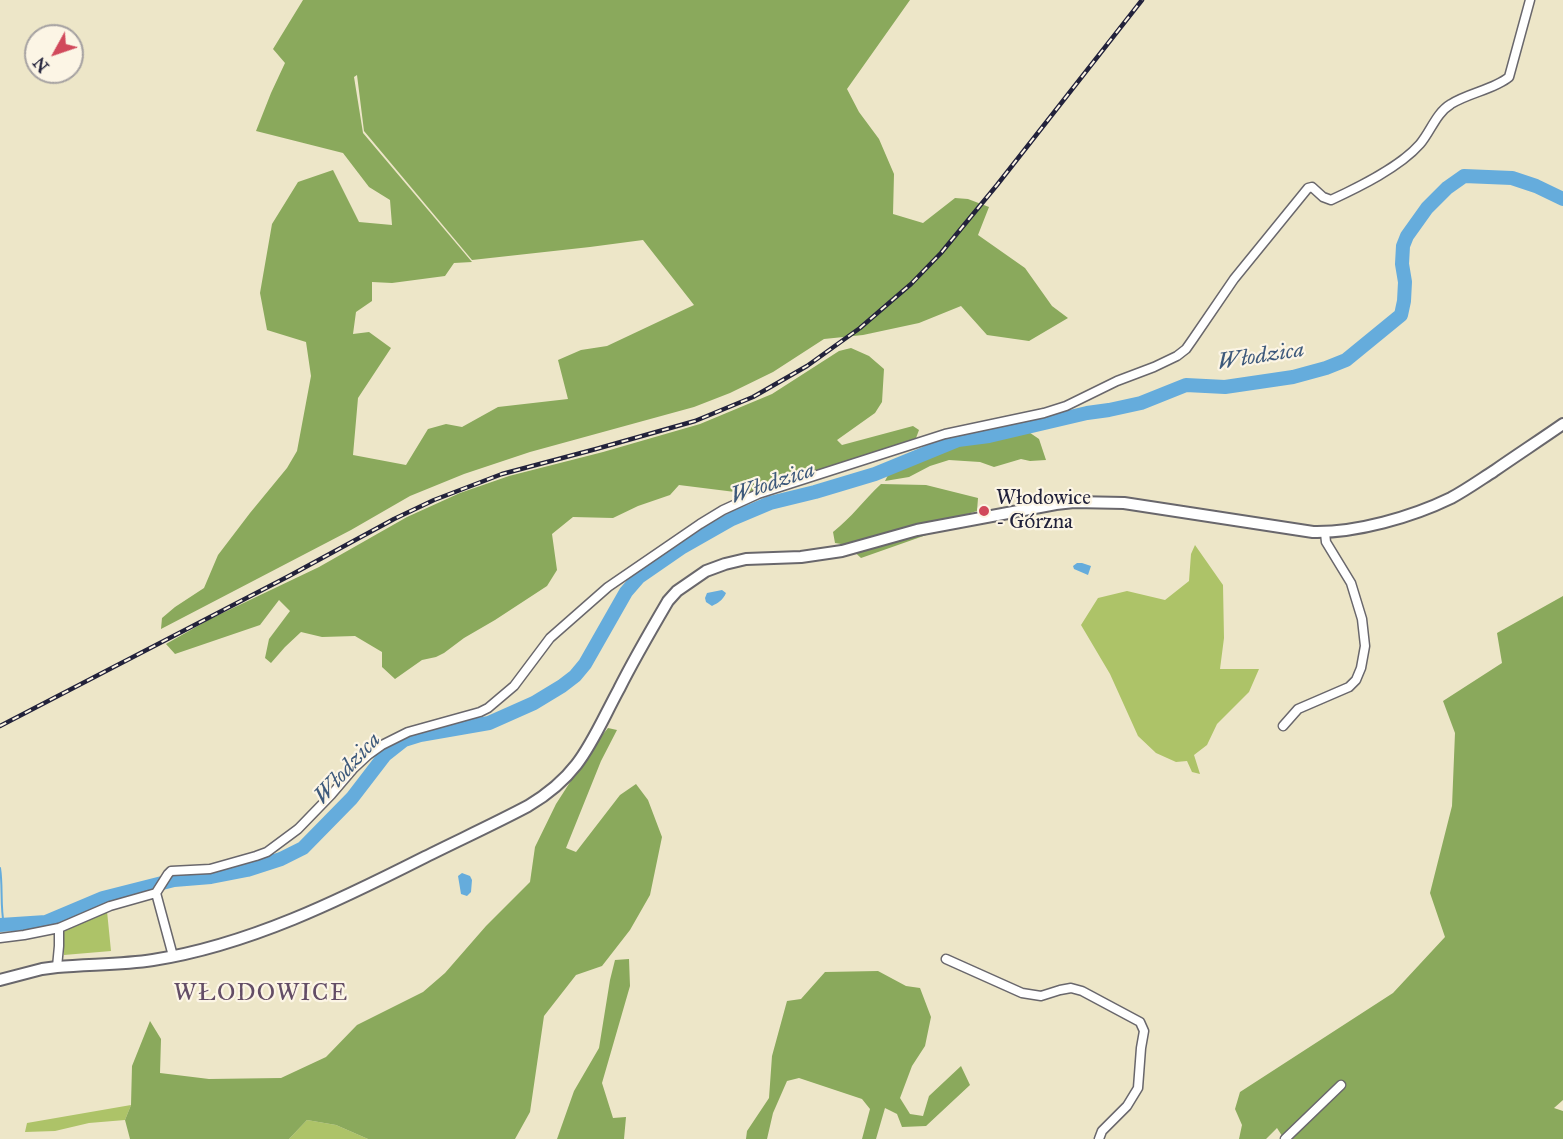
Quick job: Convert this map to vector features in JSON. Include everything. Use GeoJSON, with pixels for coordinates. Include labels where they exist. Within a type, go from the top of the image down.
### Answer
{"type":"FeatureCollection","features":[{"type":"Feature","properties":{"kind":"street"},"geometry":{"type":"LineString","coordinates":[[0,938],[59,928],[110,906],[158,891],[171,871],[210,869],[267,852],[298,829],[354,768],[382,745],[408,732],[488,708],[514,686],[550,638],[608,587],[723,510],[758,494],[945,434],[1044,413],[1066,406],[1117,381],[1177,356],[1186,349],[1234,279],[1308,188],[1312,187],[1323,197],[1331,200],[1358,188],[1399,162],[1421,143],[1434,121],[1449,105],[1476,92],[1501,84],[1509,77],[1530,0]]}},
{"type":"Feature","properties":{"kind":"street"},"geometry":{"type":"LineString","coordinates":[[0,980],[57,967],[137,962],[221,944],[301,916],[404,868],[542,798],[564,779],[584,755],[668,601],[677,591],[706,571],[746,559],[801,557],[842,551],[918,530],[1033,507],[1074,502],[1124,503],[1289,530],[1325,532],[1372,525],[1405,516],[1451,498],[1471,487],[1563,424]]}},
{"type":"Feature","properties":{"kind":"street"},"geometry":{"type":"LineString","coordinates":[[1283,726],[1298,709],[1349,687],[1356,680],[1361,668],[1365,646],[1362,619],[1351,583],[1326,542],[1325,532]]}},
{"type":"Feature","properties":{"kind":"street"},"geometry":{"type":"LineString","coordinates":[[158,891],[172,956]]}},
{"type":"Feature","properties":{"kind":"street"},"geometry":{"type":"LineString","coordinates":[[57,967],[59,928]]}},
{"type":"Feature","properties":{"kind":"street"},"geometry":{"type":"LineString","coordinates":[[946,959],[1022,993],[1041,996],[1071,988],[1082,991],[1140,1022],[1143,1032],[1138,1088],[1127,1106],[1102,1131],[1099,1139]]}},
{"type":"Feature","properties":{"kind":"street"},"geometry":{"type":"LineString","coordinates":[[1285,1139],[1341,1085]]}},
{"type":"Feature","properties":{"kind":"green space"},"geometry":{"type":"Polygon","coordinates":[[[303,0],[910,0],[847,89],[859,112],[879,139],[894,174],[893,214],[923,223],[955,198],[968,199],[989,207],[978,235],[1025,268],[1052,306],[1068,318],[1029,341],[987,335],[961,306],[919,323],[863,335],[824,339],[773,372],[694,407],[530,452],[464,474],[410,496],[351,530],[161,629],[162,618],[204,588],[218,555],[287,468],[297,451],[311,376],[306,342],[267,330],[260,293],[272,224],[298,182],[333,170],[359,222],[392,225],[390,200],[369,187],[343,153],[256,131],[285,63],[273,49],[303,0]],[[357,75],[354,77],[363,133],[472,262],[454,263],[445,276],[392,283],[372,282],[372,301],[356,312],[353,334],[369,332],[391,348],[358,398],[353,455],[406,465],[428,429],[446,424],[462,427],[498,407],[568,399],[558,360],[581,350],[607,346],[694,305],[643,240],[472,260],[364,131],[357,75]]]}},
{"type":"Feature","properties":{"kind":"green space"},"geometry":{"type":"Polygon","coordinates":[[[851,348],[869,356],[884,369],[882,402],[875,413],[837,440],[842,445],[913,426],[919,430],[916,438],[751,494],[679,485],[670,495],[613,518],[573,517],[552,534],[557,570],[547,586],[444,653],[422,660],[395,679],[382,667],[382,652],[355,636],[322,637],[301,632],[271,663],[265,658],[269,639],[290,611],[279,600],[260,625],[175,654],[166,644],[210,619],[319,567],[407,517],[460,493],[509,476],[700,424],[772,394],[839,351],[851,348]]]}},
{"type":"Feature","properties":{"kind":"green space"},"geometry":{"type":"Polygon","coordinates":[[[1017,424],[1039,439],[1046,460],[1021,459],[994,467],[980,462],[949,460],[930,466],[909,477],[885,481],[888,475],[918,462],[970,433],[1017,424]]]}},
{"type":"Feature","properties":{"kind":"green space"},"geometry":{"type":"Polygon","coordinates":[[[881,484],[926,485],[978,498],[977,511],[951,519],[932,533],[861,558],[847,545],[835,543],[833,532],[881,484]]]}},
{"type":"Feature","properties":{"kind":"green space"},"geometry":{"type":"Polygon","coordinates":[[[1195,545],[1223,585],[1224,638],[1220,669],[1259,669],[1249,692],[1217,724],[1207,745],[1194,755],[1200,774],[1192,772],[1187,761],[1176,762],[1156,753],[1138,736],[1110,674],[1081,625],[1098,598],[1127,591],[1165,600],[1189,581],[1191,554],[1195,545]]]}},
{"type":"Feature","properties":{"kind":"green space"},"geometry":{"type":"Polygon","coordinates":[[[1563,596],[1563,1100],[1554,1108],[1563,1111],[1563,1139],[1284,1139],[1277,1128],[1266,1139],[1239,1139],[1242,1125],[1235,1109],[1240,1092],[1393,993],[1445,937],[1430,893],[1452,806],[1455,733],[1443,701],[1502,663],[1497,633],[1563,596]]]}},
{"type":"Feature","properties":{"kind":"green space"},"geometry":{"type":"Polygon","coordinates":[[[608,728],[617,730],[601,761],[566,848],[576,852],[620,795],[636,784],[648,800],[662,837],[650,895],[630,930],[602,966],[576,975],[544,1016],[530,1112],[515,1139],[368,1139],[336,1125],[307,1120],[289,1139],[130,1139],[125,1120],[131,1105],[132,1066],[150,1021],[161,1039],[160,1073],[209,1079],[281,1078],[326,1057],[357,1025],[423,992],[445,973],[486,926],[530,882],[535,847],[556,804],[594,745],[608,728]]]}},
{"type":"Feature","properties":{"kind":"green space"},"geometry":{"type":"Polygon","coordinates":[[[107,911],[111,951],[64,955],[64,931],[68,926],[107,911]]]}},
{"type":"Feature","properties":{"kind":"green space"},"geometry":{"type":"Polygon","coordinates":[[[629,959],[630,986],[602,1083],[613,1118],[626,1117],[624,1139],[557,1139],[574,1091],[599,1048],[615,960],[629,959]]]}},
{"type":"Feature","properties":{"kind":"green space"},"geometry":{"type":"Polygon","coordinates":[[[878,971],[906,986],[920,988],[931,1017],[925,1046],[912,1066],[900,1098],[910,1114],[923,1116],[929,1096],[961,1066],[970,1085],[926,1126],[902,1127],[897,1114],[885,1108],[876,1139],[862,1139],[870,1109],[862,1099],[799,1078],[787,1081],[773,1113],[767,1139],[746,1139],[747,1131],[769,1098],[772,1056],[787,1001],[801,999],[825,972],[878,971]]]}},
{"type":"Feature","properties":{"kind":"green space"},"geometry":{"type":"Polygon","coordinates":[[[131,1105],[125,1120],[89,1123],[55,1131],[25,1132],[27,1123],[131,1105]]]}},
{"type":"Feature","properties":{"kind":"green space"},"geometry":{"type":"Polygon","coordinates":[[[307,1120],[336,1125],[368,1139],[289,1139],[307,1120]]]}},
{"type":"Feature","properties":{"kind":"water"},"geometry":{"type":"Polygon","coordinates":[[[1077,563],[1091,566],[1088,575],[1074,569],[1073,566],[1077,563]]]}},
{"type":"Feature","properties":{"kind":"water"},"geometry":{"type":"Polygon","coordinates":[[[722,590],[726,593],[718,602],[712,606],[706,602],[707,593],[722,590]]]}},
{"type":"Feature","properties":{"kind":"water"},"geometry":{"type":"Polygon","coordinates":[[[462,873],[470,876],[472,880],[471,892],[467,896],[461,894],[458,876],[462,873]]]}},
{"type":"Feature","properties":{"kind":"waterway","name":"Włodzica"},"geometry":{"type":"LineString","coordinates":[[0,925],[46,922],[103,898],[174,880],[211,877],[247,870],[281,859],[303,848],[352,798],[385,755],[404,740],[489,723],[534,703],[562,686],[585,664],[626,592],[639,577],[681,548],[732,519],[770,503],[875,474],[958,440],[989,436],[1141,403],[1186,385],[1225,387],[1293,377],[1346,360],[1401,315],[1405,282],[1402,264],[1403,246],[1407,236],[1427,208],[1447,188],[1464,176],[1512,178],[1563,199]]}},
{"type":"Feature","properties":{"kind":"waterway"},"geometry":{"type":"LineString","coordinates":[[0,868],[4,925]]}},
{"type":"Feature","properties":{"kind":"railway"},"geometry":{"type":"LineString","coordinates":[[0,726],[434,500],[502,474],[695,421],[753,397],[807,366],[860,328],[911,284],[941,253],[1142,0]]}},
{"type":"Feature","properties":{"kind":"place","name":"Włodowice - Górzna"},"geometry":{"type":"Point","coordinates":[984,511]}},
{"type":"Feature","properties":{"kind":"district","name":"WŁODOWICE"},"geometry":{"type":"Point","coordinates":[261,994]}}]}
